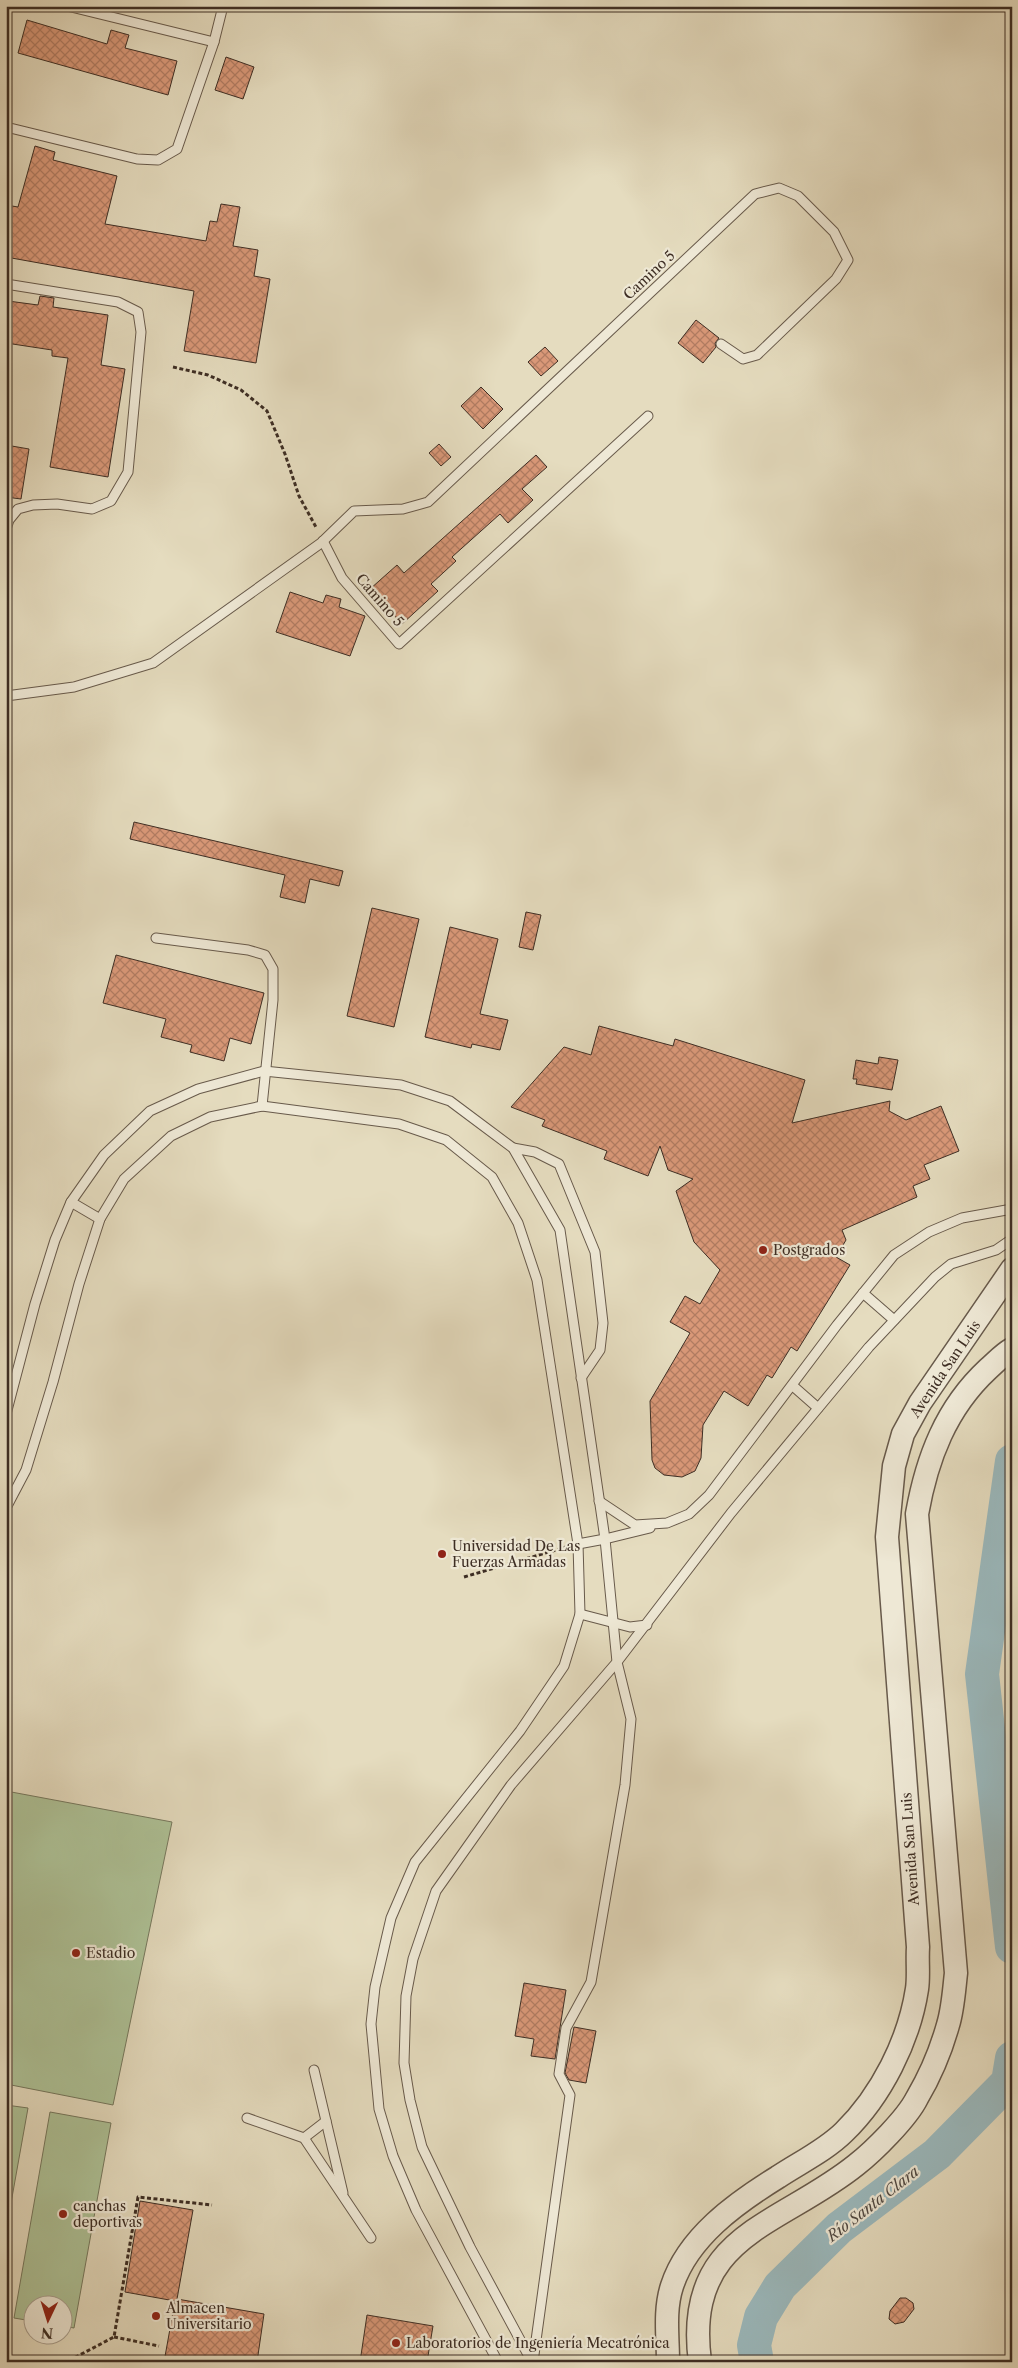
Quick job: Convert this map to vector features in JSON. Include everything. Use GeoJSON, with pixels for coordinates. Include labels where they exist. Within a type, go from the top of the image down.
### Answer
{"type":"FeatureCollection","features":[{"type":"Feature","properties":{"kind":"street","name":"Avenida San Luis"},"geometry":{"type":"LineString","coordinates":[[668,2362],[667,2316],[672,2287],[683,2262],[698,2241],[747,2196],[843,2133],[865,2108],[883,2081],[905,2035],[917,1988],[918,1947],[887,1537],[894,1466],[903,1434],[920,1403],[1012,1269]]}},
{"type":"Feature","properties":{"kind":"street"},"geometry":{"type":"LineString","coordinates":[[700,2362],[697,2336],[706,2290],[729,2248],[775,2215],[811,2195],[856,2165],[878,2144],[917,2100],[948,2024],[956,1973],[917,1514],[923,1480],[933,1448],[950,1415],[971,1385],[1012,1349]]}},
{"type":"Feature","properties":{"kind":"lane"},"geometry":{"type":"LineString","coordinates":[[67,6],[214,42]]}},
{"type":"Feature","properties":{"kind":"lane"},"geometry":{"type":"LineString","coordinates":[[6,127],[137,159],[158,160],[176,149],[214,42],[223,6]]}},
{"type":"Feature","properties":{"kind":"lane","name":"Camino 5"},"geometry":{"type":"LineString","coordinates":[[648,416],[399,644],[342,578],[322,542],[354,511],[403,509],[428,502],[755,194],[779,188],[798,196],[834,232],[848,260],[836,279],[757,355],[743,359],[720,344]]}},
{"type":"Feature","properties":{"kind":"lane"},"geometry":{"type":"LineString","coordinates":[[6,284],[118,302],[138,312],[141,332],[128,472],[111,501],[92,508],[57,504],[33,505],[18,509],[9,520],[6,529]]}},
{"type":"Feature","properties":{"kind":"lane"},"geometry":{"type":"LineString","coordinates":[[6,696],[74,687],[152,663],[322,542]]}},
{"type":"Feature","properties":{"kind":"lane"},"geometry":{"type":"LineString","coordinates":[[156,938],[248,950],[265,955],[273,969],[273,1000],[264,1071],[262,1106]]}},
{"type":"Feature","properties":{"kind":"lane"},"geometry":{"type":"LineString","coordinates":[[6,1414],[35,1304],[55,1240],[71,1202],[104,1155],[150,1111],[198,1089],[264,1071],[402,1085],[450,1101],[513,1148],[560,1230],[600,1502],[617,1662],[631,1719],[625,1786],[591,1982],[566,2028],[558,2074],[570,2095],[533,2362]]}},
{"type":"Feature","properties":{"kind":"lane"},"geometry":{"type":"LineString","coordinates":[[6,1508],[26,1470],[53,1382],[79,1284],[100,1218],[124,1178],[170,1136],[210,1117],[262,1106],[399,1124],[446,1140],[492,1177],[518,1223],[537,1280],[578,1544],[580,1614],[564,1666],[520,1731],[416,1862],[392,1918],[374,1997],[371,2024],[379,2109],[393,2156],[416,2210],[498,2362]]}},
{"type":"Feature","properties":{"kind":"lane"},"geometry":{"type":"LineString","coordinates":[[513,1148],[535,1152],[560,1164],[595,1252],[603,1323],[600,1350],[582,1378]]}},
{"type":"Feature","properties":{"kind":"lane"},"geometry":{"type":"LineString","coordinates":[[71,1202],[100,1218]]}},
{"type":"Feature","properties":{"kind":"lane"},"geometry":{"type":"LineString","coordinates":[[578,1544],[605,1540],[667,1523],[689,1514],[709,1495],[894,1255],[929,1232],[962,1218],[1012,1209]]}},
{"type":"Feature","properties":{"kind":"lane"},"geometry":{"type":"LineString","coordinates":[[533,2362],[470,2247],[422,2148],[410,2100],[404,2063],[406,1996],[413,1959],[436,1890],[511,1785],[617,1662],[731,1513],[869,1347],[935,1277],[951,1264],[996,1250],[1012,1239]]}},
{"type":"Feature","properties":{"kind":"lane"},"geometry":{"type":"LineString","coordinates":[[863,1293],[894,1320]]}},
{"type":"Feature","properties":{"kind":"lane"},"geometry":{"type":"LineString","coordinates":[[793,1386],[818,1408]]}},
{"type":"Feature","properties":{"kind":"lane"},"geometry":{"type":"LineString","coordinates":[[600,1502],[635,1525],[667,1523]]}},
{"type":"Feature","properties":{"kind":"lane"},"geometry":{"type":"LineString","coordinates":[[580,1614],[630,1627],[646,1626]]}},
{"type":"Feature","properties":{"kind":"lane"},"geometry":{"type":"LineString","coordinates":[[314,2070],[345,2201]]}},
{"type":"Feature","properties":{"kind":"lane"},"geometry":{"type":"LineString","coordinates":[[246,2118],[304,2138],[371,2238]]}},
{"type":"Feature","properties":{"kind":"lane"},"geometry":{"type":"LineString","coordinates":[[304,2138],[326,2121]]}},
{"type":"Feature","properties":{"kind":"path"},"geometry":{"type":"LineString","coordinates":[[173,367],[208,375],[242,390],[267,411],[285,454],[299,496],[322,542]]}},
{"type":"Feature","properties":{"kind":"path"},"geometry":{"type":"LineString","coordinates":[[464,1577],[578,1544]]}},
{"type":"Feature","properties":{"kind":"path"},"geometry":{"type":"LineString","coordinates":[[114,2337],[138,2197],[212,2205]]}},
{"type":"Feature","properties":{"kind":"path"},"geometry":{"type":"LineString","coordinates":[[72,2362],[72,2358],[114,2337],[159,2346]]}},
{"type":"Feature","properties":{"kind":"green space","name":"Estadio"},"geometry":{"type":"Polygon","coordinates":[[[6,1791],[172,1822],[113,2105],[6,2084],[6,1791]]]}},
{"type":"Feature","properties":{"kind":"green space"},"geometry":{"type":"Polygon","coordinates":[[[6,2105],[28,2108],[6,2231],[6,2105]]]}},
{"type":"Feature","properties":{"kind":"green space","name":"canchas deportivas"},"geometry":{"type":"Polygon","coordinates":[[[50,2112],[111,2123],[74,2328],[72,2328],[72,2296],[22,2296],[22,2319],[14,2318],[50,2112]]]}},
{"type":"Feature","properties":{"kind":"building"},"geometry":{"type":"Polygon","coordinates":[[[27,20],[107,44],[111,30],[129,35],[125,48],[177,61],[168,95],[18,53],[27,20]]]}},
{"type":"Feature","properties":{"kind":"building"},"geometry":{"type":"Polygon","coordinates":[[[226,57],[254,67],[243,99],[215,90],[226,57]]]}},
{"type":"Feature","properties":{"kind":"building"},"geometry":{"type":"Polygon","coordinates":[[[35,146],[55,152],[53,160],[117,176],[105,224],[206,241],[210,221],[217,222],[221,204],[240,207],[233,246],[258,250],[254,276],[270,279],[256,363],[184,351],[194,291],[6,257],[6,205],[18,207],[35,146]]]}},
{"type":"Feature","properties":{"kind":"building"},"geometry":{"type":"Polygon","coordinates":[[[40,296],[54,298],[53,307],[108,315],[101,365],[125,369],[108,477],[50,467],[68,358],[52,356],[52,350],[6,343],[8,301],[38,305],[40,296]]]}},
{"type":"Feature","properties":{"kind":"building"},"geometry":{"type":"Polygon","coordinates":[[[696,320],[719,338],[715,343],[716,347],[703,363],[678,343],[696,320]]]}},
{"type":"Feature","properties":{"kind":"building"},"geometry":{"type":"Polygon","coordinates":[[[545,347],[558,361],[541,376],[528,362],[545,347]]]}},
{"type":"Feature","properties":{"kind":"building"},"geometry":{"type":"Polygon","coordinates":[[[481,387],[503,409],[483,429],[461,406],[481,387]]]}},
{"type":"Feature","properties":{"kind":"building"},"geometry":{"type":"Polygon","coordinates":[[[439,444],[451,457],[441,466],[429,453],[439,444]]]}},
{"type":"Feature","properties":{"kind":"building"},"geometry":{"type":"Polygon","coordinates":[[[6,445],[29,449],[21,499],[6,497],[6,445]]]}},
{"type":"Feature","properties":{"kind":"building"},"geometry":{"type":"Polygon","coordinates":[[[536,455],[547,467],[522,489],[533,500],[508,523],[500,514],[452,557],[456,561],[431,584],[438,591],[402,624],[370,589],[397,565],[404,573],[536,455]]]}},
{"type":"Feature","properties":{"kind":"building"},"geometry":{"type":"Polygon","coordinates":[[[290,592],[323,603],[326,595],[341,599],[339,607],[365,616],[350,656],[276,632],[290,592]]]}},
{"type":"Feature","properties":{"kind":"building"},"geometry":{"type":"Polygon","coordinates":[[[134,822],[343,871],[339,886],[310,879],[305,903],[280,897],[285,875],[130,839],[134,822]]]}},
{"type":"Feature","properties":{"kind":"building"},"geometry":{"type":"Polygon","coordinates":[[[372,908],[419,919],[394,1027],[347,1016],[372,908]]]}},
{"type":"Feature","properties":{"kind":"building"},"geometry":{"type":"Polygon","coordinates":[[[526,912],[541,915],[533,950],[519,947],[526,912]]]}},
{"type":"Feature","properties":{"kind":"building"},"geometry":{"type":"Polygon","coordinates":[[[450,927],[498,939],[480,1014],[508,1020],[500,1050],[472,1044],[471,1048],[425,1037],[450,927]]]}},
{"type":"Feature","properties":{"kind":"building"},"geometry":{"type":"Polygon","coordinates":[[[116,955],[264,993],[251,1044],[230,1038],[224,1061],[190,1052],[192,1045],[161,1037],[166,1019],[103,1003],[116,955]]]}},
{"type":"Feature","properties":{"kind":"building","name":"Postgrados"},"geometry":{"type":"Polygon","coordinates":[[[599,1026],[673,1046],[675,1039],[805,1080],[792,1123],[890,1101],[889,1111],[906,1120],[941,1106],[959,1151],[924,1165],[930,1179],[913,1186],[917,1197],[842,1230],[846,1240],[836,1257],[850,1265],[797,1351],[791,1347],[772,1378],[767,1375],[748,1406],[724,1391],[703,1425],[701,1458],[695,1471],[682,1477],[664,1475],[655,1468],[652,1460],[650,1401],[690,1333],[670,1322],[685,1296],[700,1304],[720,1270],[694,1242],[676,1191],[693,1179],[668,1170],[660,1146],[648,1176],[604,1159],[607,1151],[542,1126],[545,1120],[511,1107],[564,1047],[591,1055],[599,1026]]]}},
{"type":"Feature","properties":{"kind":"building"},"geometry":{"type":"Polygon","coordinates":[[[879,1057],[898,1060],[892,1090],[856,1084],[857,1079],[853,1079],[856,1060],[878,1064],[879,1057]]]}},
{"type":"Feature","properties":{"kind":"building"},"geometry":{"type":"Polygon","coordinates":[[[524,1983],[566,1990],[555,2059],[531,2056],[534,2039],[515,2036],[524,1983]]]}},
{"type":"Feature","properties":{"kind":"building"},"geometry":{"type":"Polygon","coordinates":[[[574,2027],[596,2031],[586,2083],[569,2080],[565,2073],[574,2027]]]}},
{"type":"Feature","properties":{"kind":"building"},"geometry":{"type":"Polygon","coordinates":[[[140,2201],[193,2210],[177,2299],[264,2314],[257,2362],[164,2362],[175,2301],[125,2292],[140,2201]]]}},
{"type":"Feature","properties":{"kind":"building"},"geometry":{"type":"Polygon","coordinates":[[[900,2298],[906,2298],[913,2303],[914,2309],[904,2322],[895,2324],[889,2319],[890,2311],[900,2298]]]}},
{"type":"Feature","properties":{"kind":"building","name":"Laboratorios de Ingeniería Mecatrónica"},"geometry":{"type":"Polygon","coordinates":[[[367,2315],[433,2326],[427,2362],[360,2362],[367,2315]]]}},
{"type":"Feature","properties":{"kind":"waterway","name":"Río Santa Clara"},"geometry":{"type":"LineString","coordinates":[[1012,1461],[982,1674],[1012,1947]]}},
{"type":"Feature","properties":{"kind":"waterway","name":"Río Santa Clara"},"geometry":{"type":"LineString","coordinates":[[757,2362],[754,2345],[761,2317],[780,2286],[839,2228],[937,2154],[1008,2082],[1012,2058]]}},
{"type":"Feature","properties":{"kind":"place","name":"Postgrados"},"geometry":{"type":"Point","coordinates":[763,1250]}},
{"type":"Feature","properties":{"kind":"place","name":"Universidad De Las Fuerzas Armadas"},"geometry":{"type":"Point","coordinates":[442,1554]}},
{"type":"Feature","properties":{"kind":"place","name":"Estadio"},"geometry":{"type":"Point","coordinates":[76,1953]}},
{"type":"Feature","properties":{"kind":"place","name":"canchas deportivas"},"geometry":{"type":"Point","coordinates":[63,2214]}},
{"type":"Feature","properties":{"kind":"place","name":"Almacen Universitario"},"geometry":{"type":"Point","coordinates":[156,2316]}},
{"type":"Feature","properties":{"kind":"place","name":"Laboratorios de Ingeniería Mecatrónica"},"geometry":{"type":"Point","coordinates":[396,2343]}}]}
